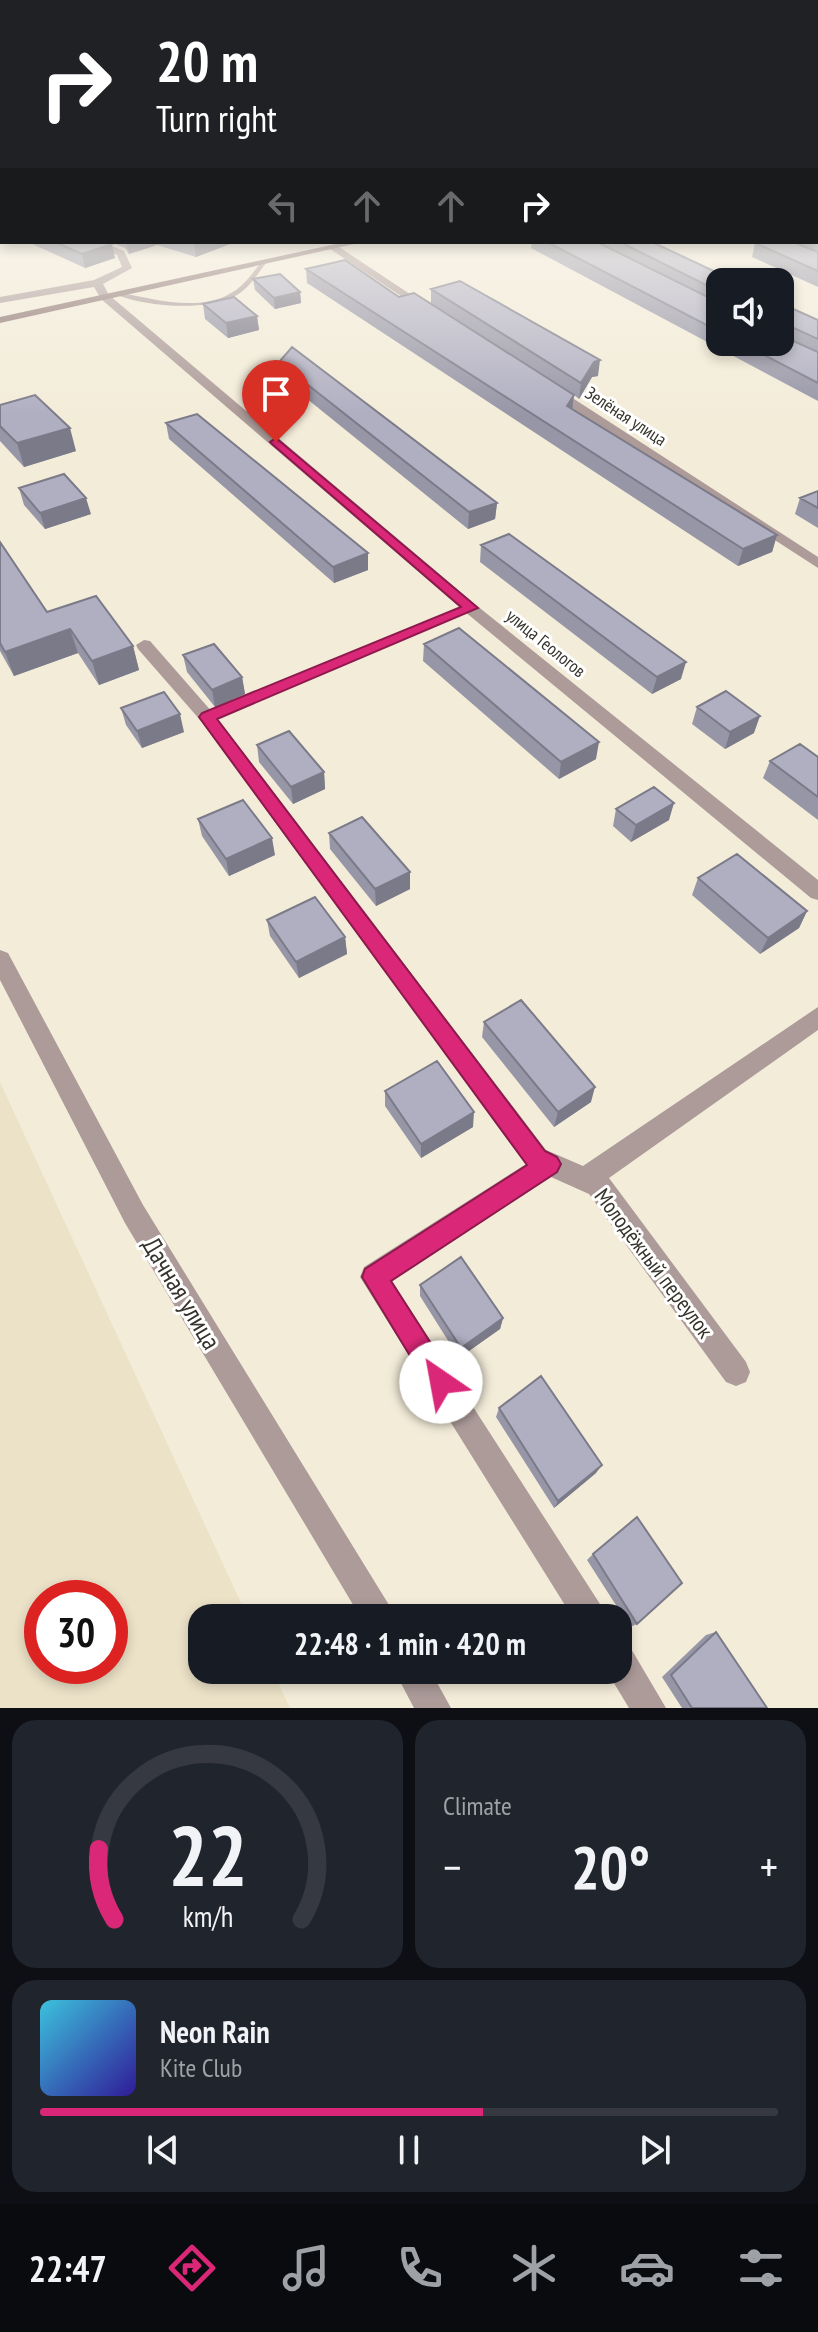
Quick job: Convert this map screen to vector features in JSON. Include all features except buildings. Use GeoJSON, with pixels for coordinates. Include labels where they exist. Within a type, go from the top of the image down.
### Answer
{"type":"FeatureCollection","features":[{"type":"Feature","properties":{"kind":"street"},"geometry":{"type":"LineString","coordinates":[[0,300],[106,291],[127,268],[122,256]]}},
{"type":"Feature","properties":{"kind":"street"},"geometry":{"type":"LineString","coordinates":[[0,320],[106,291],[293,256]]}},
{"type":"Feature","properties":{"kind":"street"},"geometry":{"type":"LineString","coordinates":[[346,256],[438,316]]}},
{"type":"Feature","properties":{"kind":"street","name":"улица Геологов"},"geometry":{"type":"LineString","coordinates":[[106,291],[470,608],[818,892]]}},
{"type":"Feature","properties":{"kind":"street","name":"Зелёная улица"},"geometry":{"type":"LineString","coordinates":[[542,384],[818,564]]}},
{"type":"Feature","properties":{"kind":"street","name":"Молодёжный переулок"},"geometry":{"type":"LineString","coordinates":[[144,645],[207,717],[537,1159],[598,1185],[736,1372]]}},
{"type":"Feature","properties":{"kind":"street","name":"Дачная улица"},"geometry":{"type":"LineString","coordinates":[[0,959],[134,1214],[371,1604]]}},
{"type":"Feature","properties":{"kind":"street"},"geometry":{"type":"LineString","coordinates":[[585,1180],[818,1017]]}},
{"type":"Feature","properties":{"kind":"street"},"geometry":{"type":"LineString","coordinates":[[549,1164],[374,1277],[583,1604]]}},
{"type":"Feature","properties":{"kind":"street"},"geometry":{"type":"LineString","coordinates":[[632,1681],[649,1708]]}},
{"type":"Feature","properties":{"kind":"street"},"geometry":{"type":"LineString","coordinates":[[419,1684],[434,1708]]}},
{"type":"Feature","properties":{"kind":"lane"},"geometry":{"type":"LineString","coordinates":[[106,291],[171,305],[209,303],[236,293],[264,262]]}},
{"type":"Feature","properties":{"kind":"lane"},"geometry":{"type":"LineString","coordinates":[[207,717],[470,608]]}},
{"type":"Feature","properties":{"kind":"shaded area"},"geometry":{"type":"Polygon","coordinates":[[[0,1082],[242,1604],[188,1604],[188,1684],[279,1684],[290,1708],[0,1708],[0,1082]]]}},
{"type":"Feature","properties":{"kind":"route"},"geometry":{"type":"LineString","coordinates":[[276,442],[470,608],[207,717],[537,1159],[549,1164],[374,1277],[441,1382]]}}]}
